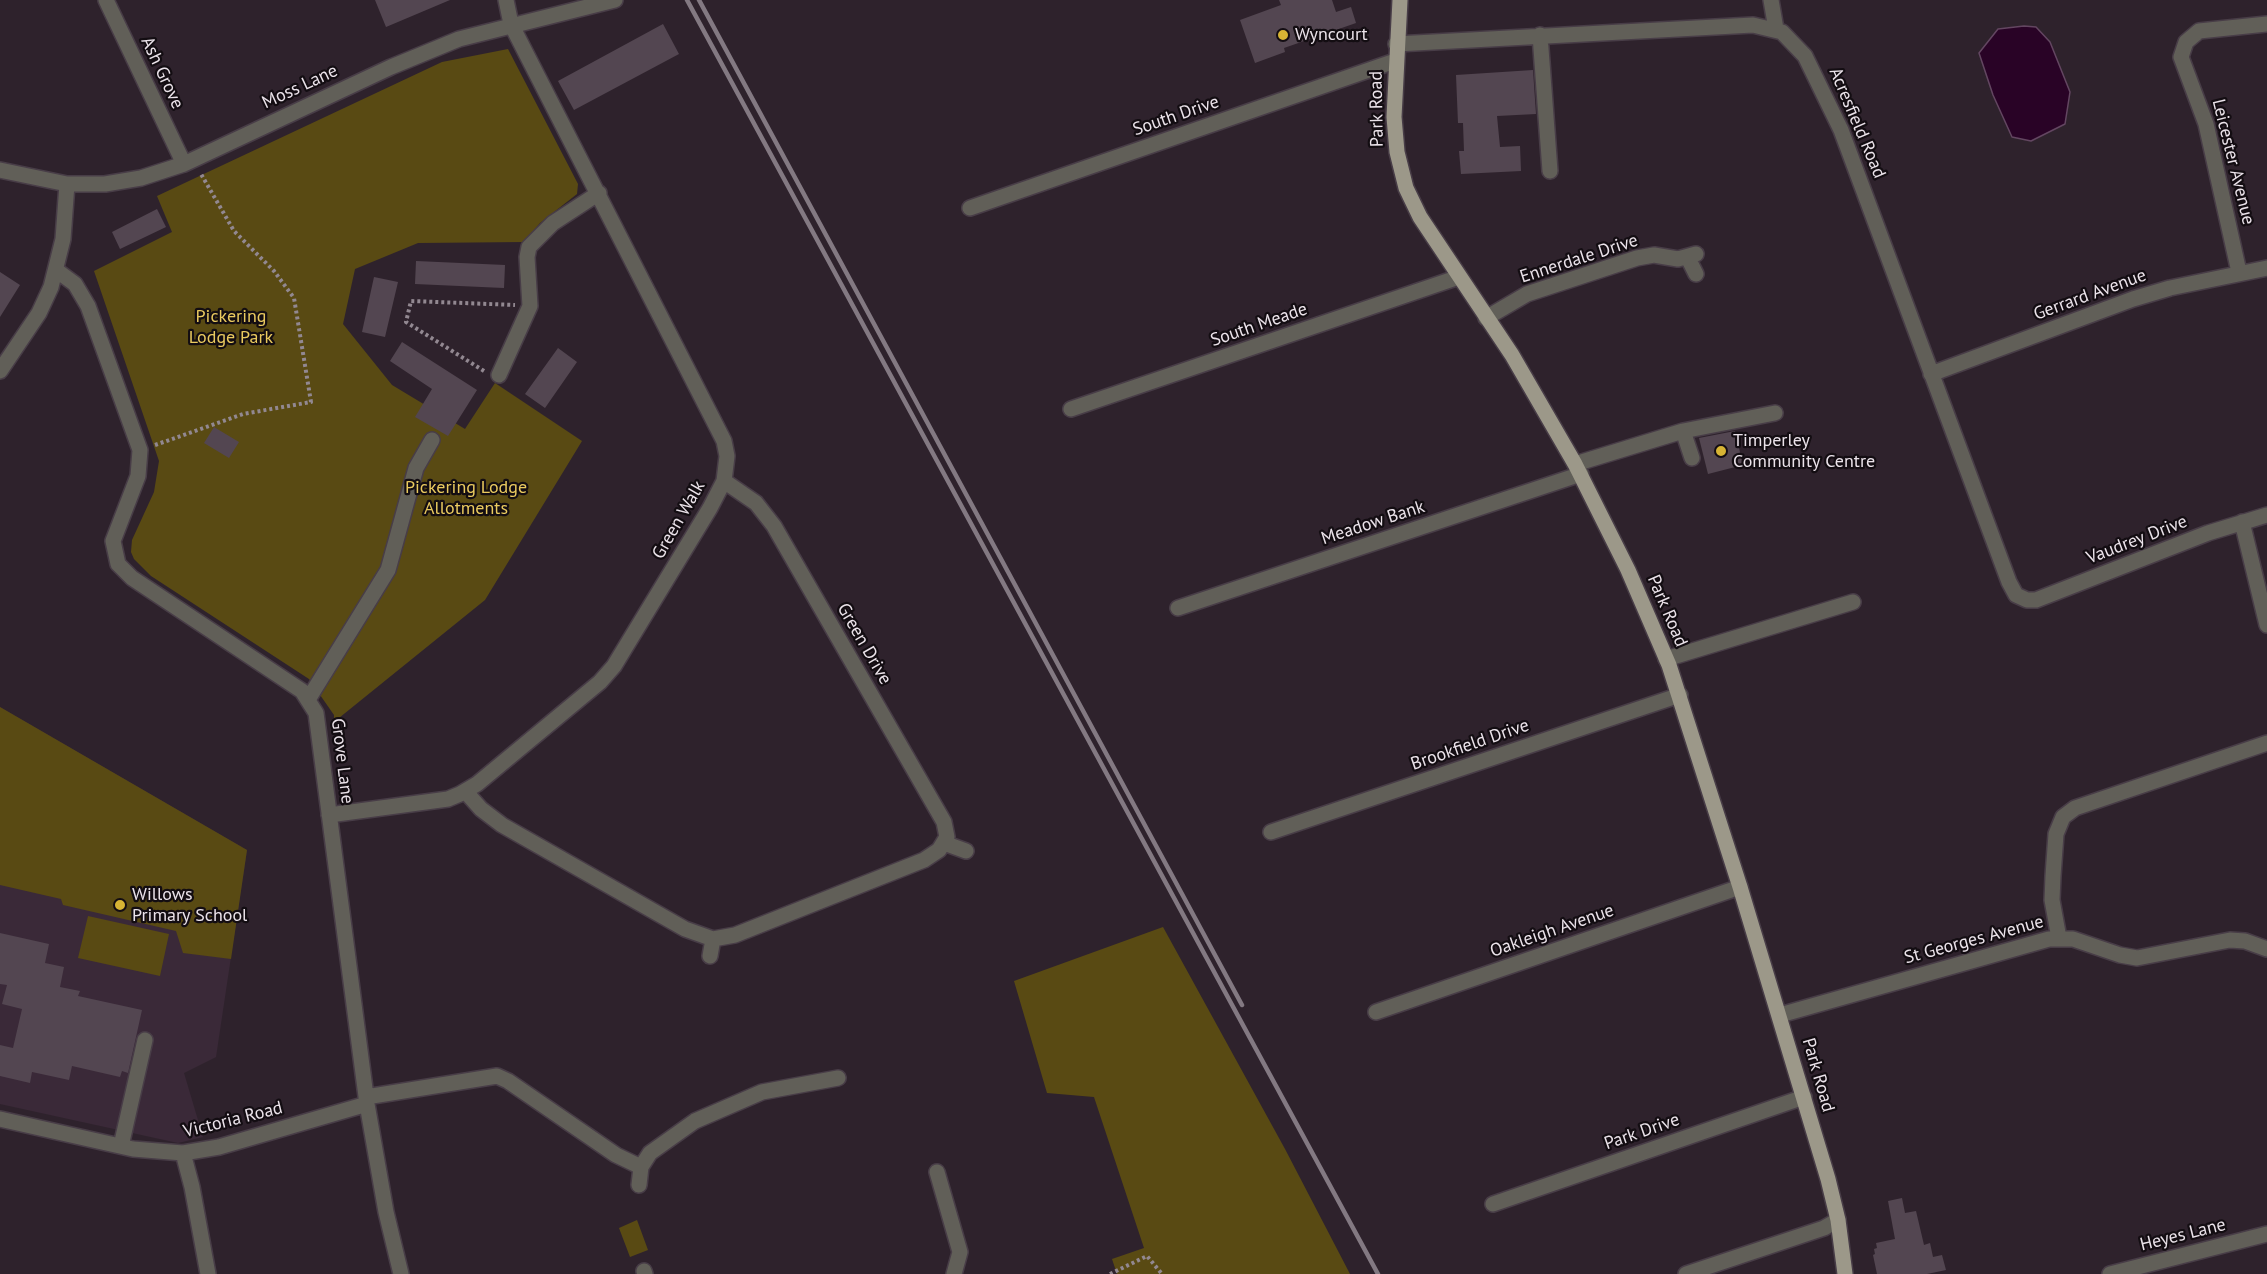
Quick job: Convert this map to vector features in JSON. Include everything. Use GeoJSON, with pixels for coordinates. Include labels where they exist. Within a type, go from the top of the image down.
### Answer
{"type":"FeatureCollection","features":[{"type":"Feature","properties":{"kind":"main road","name":"Park Road"},"geometry":{"type":"LineString","coordinates":[[1400,0],[1395,61],[1394,117],[1401,169],[1420,217],[1521,370],[1578,469],[1623,560],[1666,659],[1680,695],[1804,1097],[1838,1221],[1845,1274]]}},
{"type":"Feature","properties":{"kind":"street","name":"Ash Grove"},"geometry":{"type":"LineString","coordinates":[[106,0],[189,161]]}},
{"type":"Feature","properties":{"kind":"street","name":"Green Walk"},"geometry":{"type":"LineString","coordinates":[[329,815],[448,799],[465,791],[605,677],[710,508],[724,481],[727,456],[724,441],[511,24],[506,0]]}},
{"type":"Feature","properties":{"kind":"street","name":"Moss Lane"},"geometry":{"type":"LineString","coordinates":[[0,170],[68,184],[122,182],[189,161],[421,53],[472,34],[615,0]]}},
{"type":"Feature","properties":{"kind":"street"},"geometry":{"type":"LineString","coordinates":[[1396,44],[1752,25],[1776,29],[1771,0]]}},
{"type":"Feature","properties":{"kind":"street","name":"Leicester Avenue"},"geometry":{"type":"LineString","coordinates":[[2239,272],[2206,124],[2181,57],[2186,42],[2199,31],[2267,24]]}},
{"type":"Feature","properties":{"kind":"street","name":"Acresfield Road"},"geometry":{"type":"LineString","coordinates":[[1776,29],[1800,48],[1824,90],[1855,164],[2009,582],[2022,599]]}},
{"type":"Feature","properties":{"kind":"street"},"geometry":{"type":"LineString","coordinates":[[1540,35],[1550,171]]}},
{"type":"Feature","properties":{"kind":"street","name":"South Drive"},"geometry":{"type":"LineString","coordinates":[[970,208],[1395,61]]}},
{"type":"Feature","properties":{"kind":"street"},"geometry":{"type":"LineString","coordinates":[[0,371],[39,313],[56,270],[63,239],[68,184]]}},
{"type":"Feature","properties":{"kind":"street"},"geometry":{"type":"LineString","coordinates":[[499,375],[530,306],[527,257],[530,247],[554,223],[599,193]]}},
{"type":"Feature","properties":{"kind":"street","name":"Ennerdale Drive"},"geometry":{"type":"LineString","coordinates":[[1486,318],[1537,290],[1637,258],[1654,255],[1692,256],[1696,274]]}},
{"type":"Feature","properties":{"kind":"street","name":"Gerrard Avenue"},"geometry":{"type":"LineString","coordinates":[[1931,374],[2133,299],[2239,272],[2267,268]]}},
{"type":"Feature","properties":{"kind":"street"},"geometry":{"type":"LineString","coordinates":[[56,270],[75,284],[88,306],[140,450],[138,476],[113,541],[118,564],[132,578],[294,685],[309,698],[388,570],[416,468],[432,440]]}},
{"type":"Feature","properties":{"kind":"street","name":"South Meade"},"geometry":{"type":"LineString","coordinates":[[1071,409],[1459,277]]}},
{"type":"Feature","properties":{"kind":"street","name":"Meadow Bank"},"geometry":{"type":"LineString","coordinates":[[1178,608],[1683,431],[1775,413]]}},
{"type":"Feature","properties":{"kind":"street"},"geometry":{"type":"LineString","coordinates":[[1683,431],[1692,458]]}},
{"type":"Feature","properties":{"kind":"street","name":"Green Drive"},"geometry":{"type":"LineString","coordinates":[[724,481],[756,503],[774,526],[945,822],[947,837],[944,843]]}},
{"type":"Feature","properties":{"kind":"street","name":"Vaudrey Drive"},"geometry":{"type":"LineString","coordinates":[[2022,599],[2036,600],[2242,522],[2267,515]]}},
{"type":"Feature","properties":{"kind":"street"},"geometry":{"type":"LineString","coordinates":[[2242,522],[2267,625]]}},
{"type":"Feature","properties":{"kind":"street"},"geometry":{"type":"LineString","coordinates":[[1666,659],[1853,602]]}},
{"type":"Feature","properties":{"kind":"street","name":"Brookfield Drive"},"geometry":{"type":"LineString","coordinates":[[1271,832],[1680,695]]}},
{"type":"Feature","properties":{"kind":"street","name":"Grove Lane"},"geometry":{"type":"LineString","coordinates":[[309,698],[318,723],[367,1100],[384,1202],[401,1274]]}},
{"type":"Feature","properties":{"kind":"street","name":"St Georges Avenue"},"geometry":{"type":"LineString","coordinates":[[1780,1016],[2030,943],[2059,938],[2052,900],[2057,827],[2063,817],[2075,808],[2267,743]]}},
{"type":"Feature","properties":{"kind":"street"},"geometry":{"type":"LineString","coordinates":[[465,791],[481,809],[502,825],[685,929],[713,939],[735,935],[924,860],[944,843],[966,851]]}},
{"type":"Feature","properties":{"kind":"street","name":"Oakleigh Avenue"},"geometry":{"type":"LineString","coordinates":[[1376,1012],[1740,887]]}},
{"type":"Feature","properties":{"kind":"street"},"geometry":{"type":"LineString","coordinates":[[2059,938],[2079,940],[2120,955],[2137,958],[2230,940],[2245,941],[2267,949]]}},
{"type":"Feature","properties":{"kind":"street"},"geometry":{"type":"LineString","coordinates":[[710,956],[713,939]]}},
{"type":"Feature","properties":{"kind":"street"},"geometry":{"type":"LineString","coordinates":[[121,1146],[145,1040]]}},
{"type":"Feature","properties":{"kind":"street","name":"Victoria Road"},"geometry":{"type":"LineString","coordinates":[[0,1119],[154,1153],[183,1153],[219,1147],[367,1100],[497,1076],[508,1081],[616,1155],[641,1167]]}},
{"type":"Feature","properties":{"kind":"street"},"geometry":{"type":"LineString","coordinates":[[639,1185],[641,1167],[662,1142],[717,1110],[776,1088],[838,1078]]}},
{"type":"Feature","properties":{"kind":"street","name":"Park Drive"},"geometry":{"type":"LineString","coordinates":[[1493,1204],[1804,1097]]}},
{"type":"Feature","properties":{"kind":"street"},"geometry":{"type":"LineString","coordinates":[[183,1153],[192,1187],[208,1274]]}},
{"type":"Feature","properties":{"kind":"street"},"geometry":{"type":"LineString","coordinates":[[937,1172],[960,1252],[954,1274]]}},
{"type":"Feature","properties":{"kind":"street"},"geometry":{"type":"LineString","coordinates":[[1686,1274],[1838,1221]]}},
{"type":"Feature","properties":{"kind":"street","name":"Heyes Lane"},"geometry":{"type":"LineString","coordinates":[[2114,1274],[2267,1233]]}},
{"type":"Feature","properties":{"kind":"path"},"geometry":{"type":"LineString","coordinates":[[140,450],[243,414],[311,402],[294,298],[274,271],[234,231],[189,161]]}},
{"type":"Feature","properties":{"kind":"path"},"geometry":{"type":"LineString","coordinates":[[499,375],[496,379],[406,322],[411,300],[530,306]]}},
{"type":"Feature","properties":{"kind":"path"},"geometry":{"type":"LineString","coordinates":[[1110,1274],[1147,1256],[1162,1274]]}},
{"type":"Feature","properties":{"kind":"shaded area"},"geometry":{"type":"Polygon","coordinates":[[[2036,27],[2050,42],[2070,92],[2065,124],[2031,141],[2012,137],[1993,95],[1979,53],[1998,29],[2036,27]]]}},
{"type":"Feature","properties":{"kind":"shaded area","name":"Willows Primary School"},"geometry":{"type":"Polygon","coordinates":[[[0,707],[247,850],[216,1057],[184,1073],[203,1137],[178,1143],[0,1104],[0,707]]]}},
{"type":"Feature","properties":{"kind":"green space","name":"Pickering Lodge Park"},"geometry":{"type":"Polygon","coordinates":[[[508,49],[578,184],[577,194],[540,223],[524,242],[418,243],[355,269],[343,324],[392,385],[465,429],[495,383],[582,441],[485,600],[334,722],[334,715],[309,679],[151,576],[134,559],[131,552],[132,540],[154,492],[159,461],[94,271],[172,232],[157,196],[442,62],[508,49]]]}},
{"type":"Feature","properties":{"kind":"green space"},"geometry":{"type":"Polygon","coordinates":[[[0,707],[247,850],[231,959],[183,953],[176,931],[63,905],[61,899],[0,885],[0,707]]]}},
{"type":"Feature","properties":{"kind":"green space"},"geometry":{"type":"Polygon","coordinates":[[[88,916],[169,934],[160,976],[78,958],[88,916]]]}},
{"type":"Feature","properties":{"kind":"green space"},"geometry":{"type":"Polygon","coordinates":[[[1163,927],[1285,1149],[1350,1274],[1117,1274],[1112,1259],[1144,1248],[1094,1097],[1047,1093],[1014,981],[1163,927]]]}},
{"type":"Feature","properties":{"kind":"green space"},"geometry":{"type":"Polygon","coordinates":[[[637,1220],[648,1250],[630,1257],[619,1228],[637,1220]]]}},
{"type":"Feature","properties":{"kind":"building"},"geometry":{"type":"Polygon","coordinates":[[[375,0],[450,0],[386,27],[375,0]]]}},
{"type":"Feature","properties":{"kind":"building","name":"Wyncourt"},"geometry":{"type":"Polygon","coordinates":[[[1279,0],[1332,0],[1336,12],[1351,7],[1356,23],[1284,48],[1285,52],[1255,63],[1240,20],[1281,5],[1279,0]]]}},
{"type":"Feature","properties":{"kind":"building"},"geometry":{"type":"Polygon","coordinates":[[[663,24],[679,54],[574,110],[558,81],[663,24]]]}},
{"type":"Feature","properties":{"kind":"building"},"geometry":{"type":"Polygon","coordinates":[[[1533,70],[1536,114],[1497,116],[1500,147],[1520,146],[1521,171],[1461,174],[1459,151],[1464,151],[1463,123],[1458,123],[1456,75],[1533,70]]]}},
{"type":"Feature","properties":{"kind":"building"},"geometry":{"type":"Polygon","coordinates":[[[157,209],[166,227],[120,249],[112,232],[157,209]]]}},
{"type":"Feature","properties":{"kind":"building"},"geometry":{"type":"Polygon","coordinates":[[[416,261],[505,265],[504,288],[415,284],[416,261]]]}},
{"type":"Feature","properties":{"kind":"building"},"geometry":{"type":"Polygon","coordinates":[[[0,272],[20,285],[0,317],[0,272]]]}},
{"type":"Feature","properties":{"kind":"building"},"geometry":{"type":"Polygon","coordinates":[[[374,277],[398,282],[385,337],[362,332],[374,277]]]}},
{"type":"Feature","properties":{"kind":"building"},"geometry":{"type":"Polygon","coordinates":[[[402,342],[477,390],[448,436],[415,417],[432,389],[390,361],[402,342]]]}},
{"type":"Feature","properties":{"kind":"building"},"geometry":{"type":"Polygon","coordinates":[[[558,348],[577,362],[545,408],[525,394],[558,348]]]}},
{"type":"Feature","properties":{"kind":"building"},"geometry":{"type":"Polygon","coordinates":[[[214,427],[239,442],[229,458],[204,443],[214,427]]]}},
{"type":"Feature","properties":{"kind":"building","name":"Timperley Community Centre"},"geometry":{"type":"Polygon","coordinates":[[[1735,431],[1743,465],[1708,474],[1699,438],[1735,431]]]}},
{"type":"Feature","properties":{"kind":"building"},"geometry":{"type":"Polygon","coordinates":[[[0,933],[49,944],[45,963],[64,967],[60,987],[80,991],[78,996],[142,1010],[128,1073],[122,1071],[120,1077],[72,1066],[69,1080],[32,1072],[30,1083],[0,1076],[0,1045],[13,1048],[22,1009],[2,1004],[7,985],[0,984],[0,933]]]}},
{"type":"Feature","properties":{"kind":"building"},"geometry":{"type":"Polygon","coordinates":[[[1902,1198],[1905,1213],[1916,1211],[1924,1245],[1930,1243],[1933,1257],[1942,1255],[1946,1270],[1927,1274],[1877,1274],[1873,1255],[1875,1254],[1874,1249],[1877,1248],[1876,1243],[1895,1239],[1888,1201],[1902,1198]]]}},
{"type":"Feature","properties":{"kind":"railway"},"geometry":{"type":"LineString","coordinates":[[687,0],[1378,1274]]}},
{"type":"Feature","properties":{"kind":"railway"},"geometry":{"type":"LineString","coordinates":[[699,0],[1242,1005]]}},
{"type":"Feature","properties":{"kind":"place","name":"Wyncourt"},"geometry":{"type":"Point","coordinates":[1283,35]}},
{"type":"Feature","properties":{"kind":"place","name":"Timperley Community Centre"},"geometry":{"type":"Point","coordinates":[1721,451]}},
{"type":"Feature","properties":{"kind":"place","name":"Willows Primary School"},"geometry":{"type":"Point","coordinates":[120,905]}},
{"type":"Feature","properties":{"kind":"park label","name":"Pickering Lodge Allotments"},"geometry":{"type":"Point","coordinates":[466,498]}}]}
